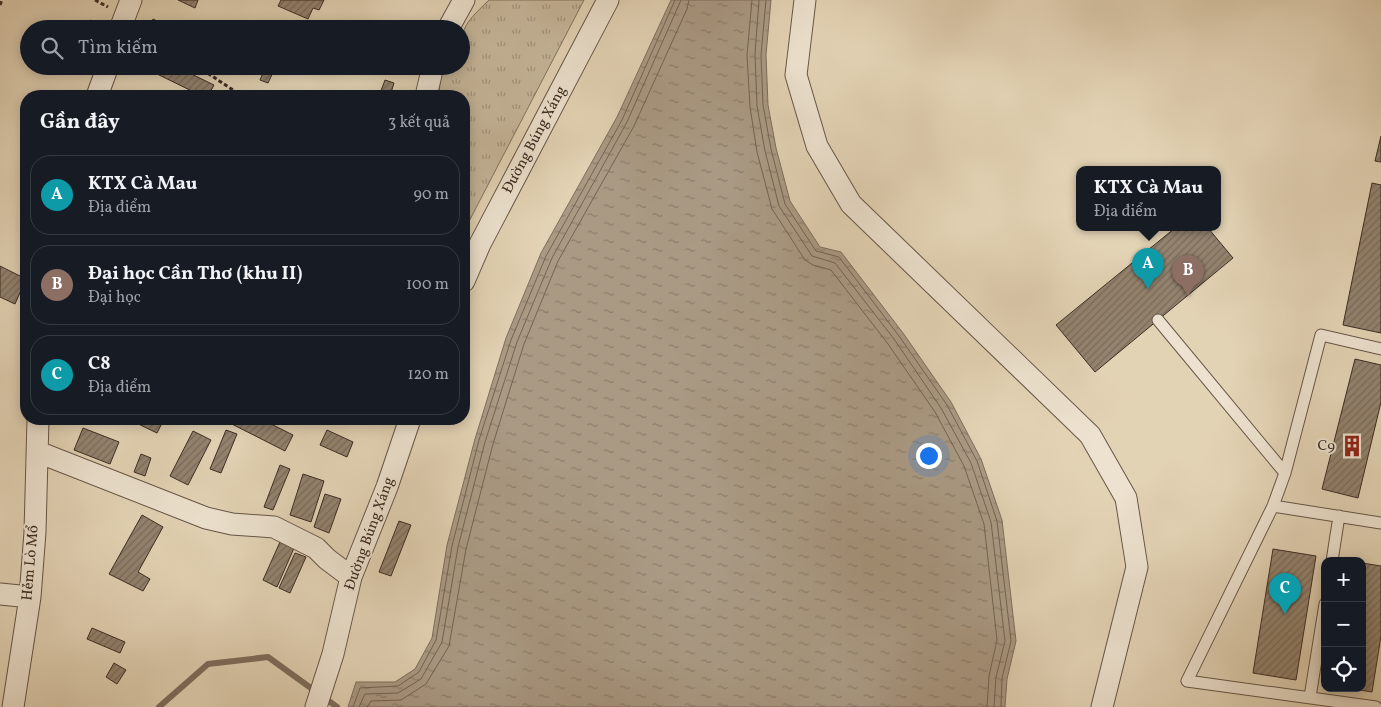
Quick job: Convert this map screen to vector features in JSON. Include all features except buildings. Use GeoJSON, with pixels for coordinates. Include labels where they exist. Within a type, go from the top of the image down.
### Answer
{"type":"FeatureCollection","features":[{"type":"Feature","properties":{"kind":"street"},"geometry":{"type":"LineString","coordinates":[[123,20],[131,0]]}},
{"type":"Feature","properties":{"kind":"street"},"geometry":{"type":"LineString","coordinates":[[453,20],[464,0]]}},
{"type":"Feature","properties":{"kind":"street","name":"Đường Búng Xáng"},"geometry":{"type":"LineString","coordinates":[[470,265],[608,0]]}},
{"type":"Feature","properties":{"kind":"street"},"geometry":{"type":"LineString","coordinates":[[804,0],[796,75],[817,146],[851,204],[1090,435],[1126,498],[1137,567],[1102,707]]}},
{"type":"Feature","properties":{"kind":"street"},"geometry":{"type":"LineString","coordinates":[[99,90],[105,75]]}},
{"type":"Feature","properties":{"kind":"street"},"geometry":{"type":"LineString","coordinates":[[427,90],[431,75]]}},
{"type":"Feature","properties":{"kind":"street","name":"Hẻm Lò Mổ"},"geometry":{"type":"LineString","coordinates":[[13,707],[30,597],[38,425]]}},
{"type":"Feature","properties":{"kind":"street","name":"Đường Búng Xáng"},"geometry":{"type":"LineString","coordinates":[[316,707],[333,654],[351,577],[387,487],[408,425]]}},
{"type":"Feature","properties":{"kind":"street"},"geometry":{"type":"LineString","coordinates":[[38,452],[206,518],[232,524],[274,528],[316,548],[327,560],[351,577]]}},
{"type":"Feature","properties":{"kind":"street"},"geometry":{"type":"LineString","coordinates":[[0,594],[30,597]]}},
{"type":"Feature","properties":{"kind":"lane"},"geometry":{"type":"LineString","coordinates":[[1158,320],[1285,473]]}},
{"type":"Feature","properties":{"kind":"lane"},"geometry":{"type":"LineString","coordinates":[[1376,707],[1187,681],[1273,506],[1285,473],[1322,335],[1381,349]]}},
{"type":"Feature","properties":{"kind":"lane"},"geometry":{"type":"LineString","coordinates":[[1273,506],[1381,523]]}},
{"type":"Feature","properties":{"kind":"lane"},"geometry":{"type":"LineString","coordinates":[[1333,557],[1339,516]]}},
{"type":"Feature","properties":{"kind":"lane"},"geometry":{"type":"LineString","coordinates":[[1310,698],[1321,629]]}},
{"type":"Feature","properties":{"kind":"path"},"geometry":{"type":"LineString","coordinates":[[0,5],[2,0]]}},
{"type":"Feature","properties":{"kind":"path"},"geometry":{"type":"LineString","coordinates":[[210,75],[233,90]]}},
{"type":"Feature","properties":{"kind":"green space"},"geometry":{"type":"Polygon","coordinates":[[[489,0],[584,0],[470,219],[470,90],[439,90],[440,75],[470,75],[470,20],[489,0]]]}},
{"type":"Feature","properties":{"kind":"water"},"geometry":{"type":"Polygon","coordinates":[[[671,0],[771,0],[766,55],[768,105],[776,148],[790,201],[820,247],[841,252],[903,333],[951,402],[981,459],[1002,520],[1016,641],[1007,679],[1005,707],[348,707],[356,682],[395,682],[415,669],[432,638],[447,545],[475,439],[506,338],[541,253],[617,117],[671,0]]]}},
{"type":"Feature","properties":{"kind":"waterway"},"geometry":{"type":"LineString","coordinates":[[159,707],[208,664],[268,657],[337,707]]}},
{"type":"Feature","properties":{"kind":"place","name":"KTX Cà Mau"},"geometry":{"type":"Point","coordinates":[1148,289]}},
{"type":"Feature","properties":{"kind":"place","name":"Đại học Cần Thơ (khu II)"},"geometry":{"type":"Point","coordinates":[1188,296]}},
{"type":"Feature","properties":{"kind":"place","name":"C9"},"geometry":{"type":"Point","coordinates":[1352,446]}},
{"type":"Feature","properties":{"kind":"place","name":"C8"},"geometry":{"type":"Point","coordinates":[1285,614]}}]}
